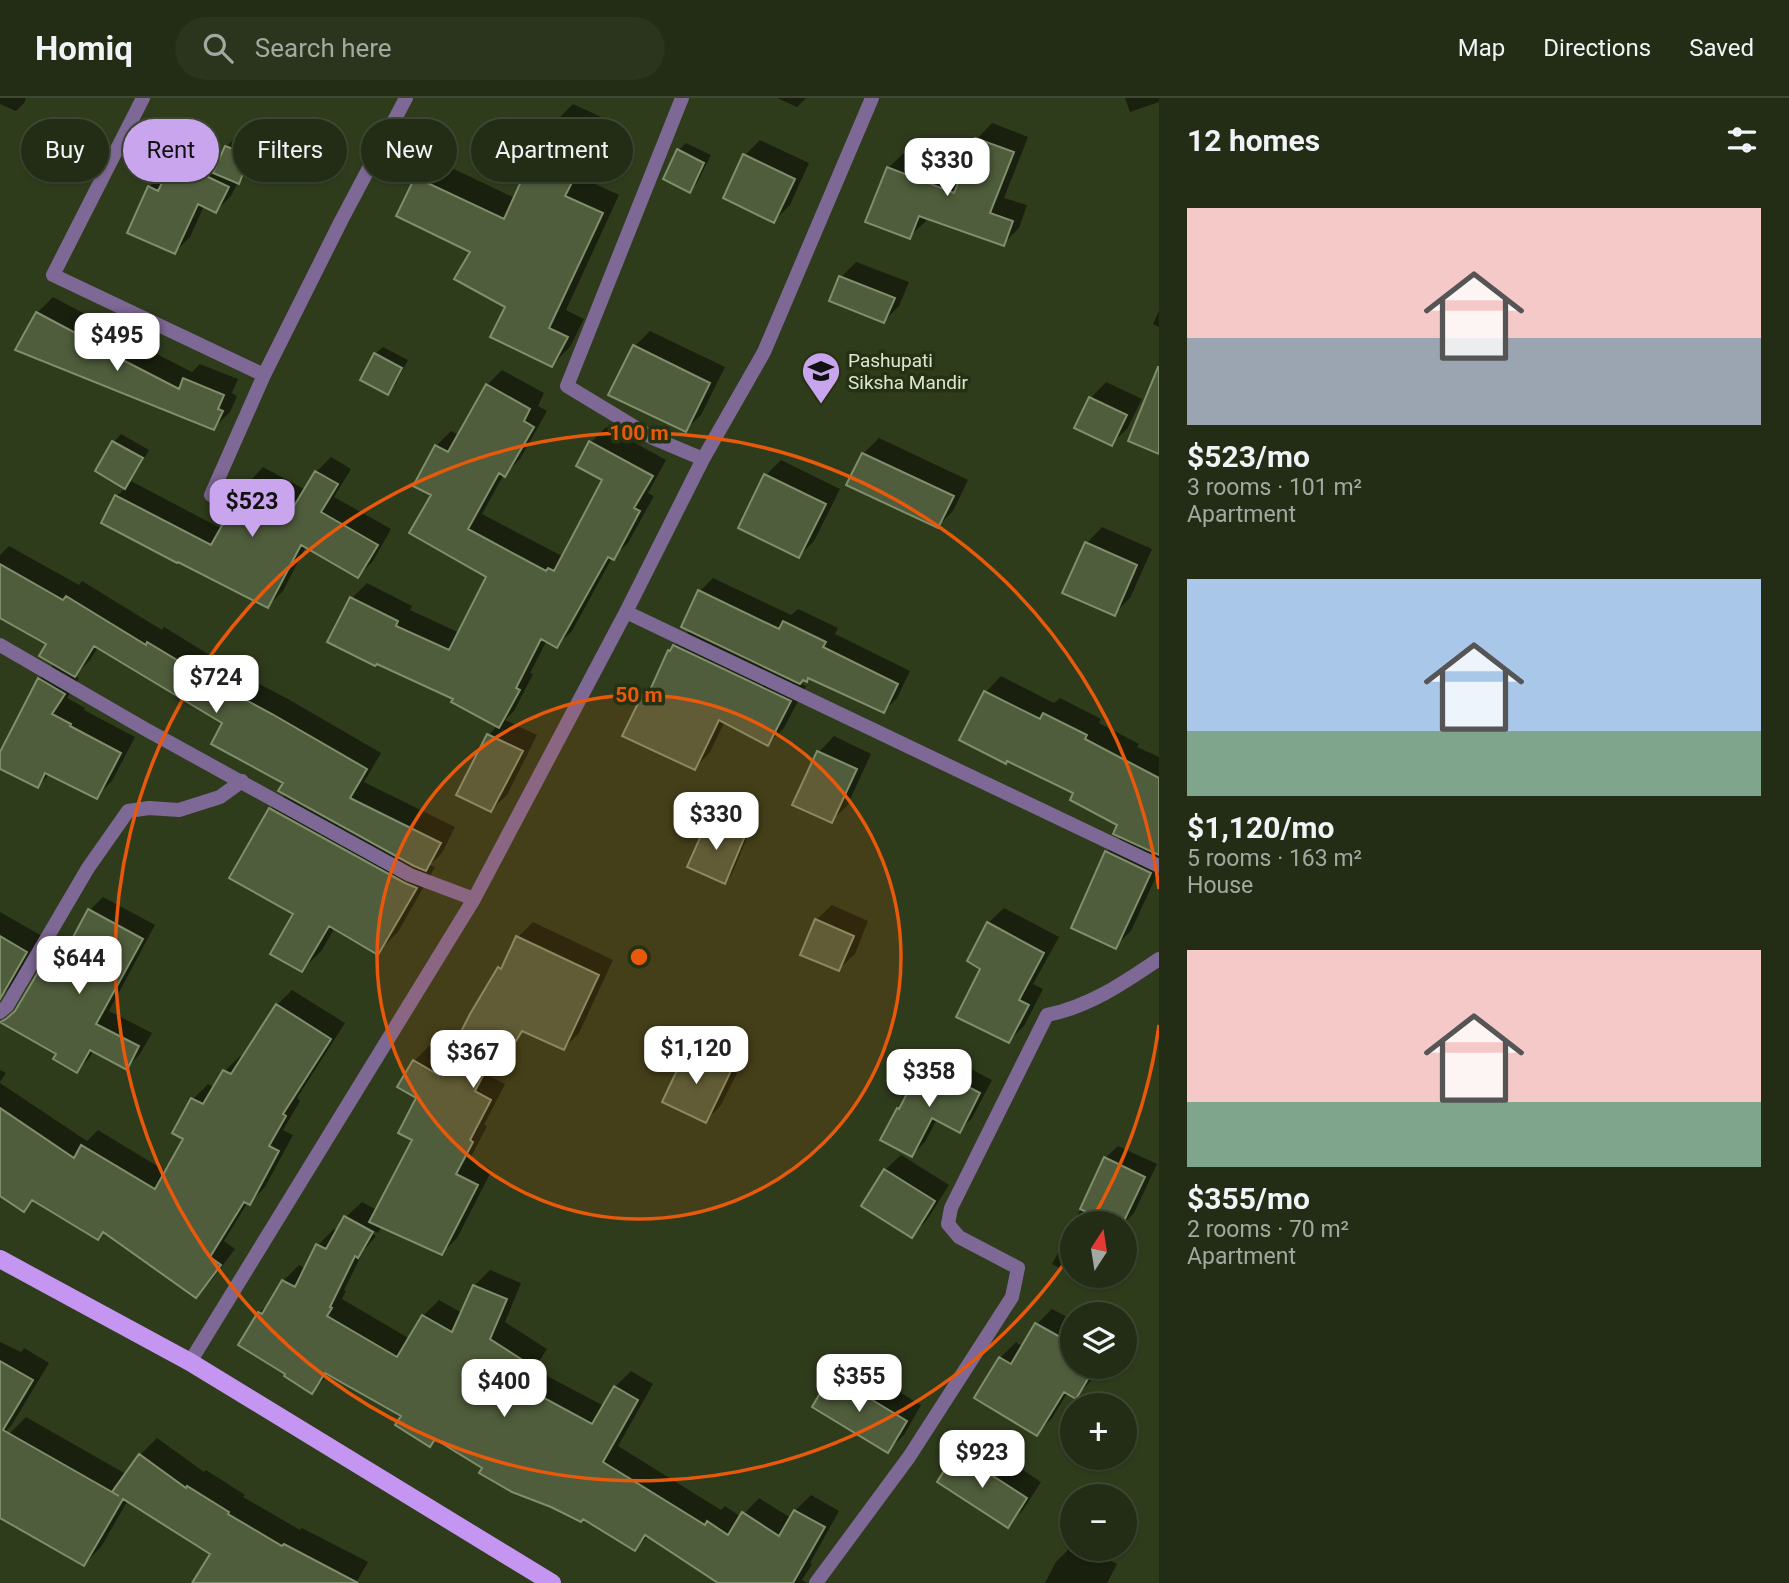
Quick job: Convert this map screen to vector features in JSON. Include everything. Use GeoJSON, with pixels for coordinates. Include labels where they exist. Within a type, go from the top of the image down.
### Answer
{"type":"FeatureCollection","features":[{"type":"Feature","properties":{"kind":"main road"},"geometry":{"type":"LineString","coordinates":[[0,1259],[190,1362],[552,1583]]}},
{"type":"Feature","properties":{"kind":"street"},"geometry":{"type":"LineString","coordinates":[[143,98],[53,275],[264,375]]}},
{"type":"Feature","properties":{"kind":"street"},"geometry":{"type":"LineString","coordinates":[[211,495],[264,375],[406,98]]}},
{"type":"Feature","properties":{"kind":"street"},"geometry":{"type":"LineString","coordinates":[[681,98],[567,386],[653,439],[703,459]]}},
{"type":"Feature","properties":{"kind":"street"},"geometry":{"type":"LineString","coordinates":[[190,1362],[474,899],[626,612],[703,459],[764,352],[872,98]]}},
{"type":"Feature","properties":{"kind":"street"},"geometry":{"type":"LineString","coordinates":[[626,612],[1159,866]]}},
{"type":"Feature","properties":{"kind":"street"},"geometry":{"type":"LineString","coordinates":[[0,645],[145,729],[410,875],[474,899]]}},
{"type":"Feature","properties":{"kind":"street"},"geometry":{"type":"LineString","coordinates":[[0,1012],[7,1006],[88,868],[128,811],[149,808],[179,810],[220,797],[242,781]]}},
{"type":"Feature","properties":{"kind":"street"},"geometry":{"type":"LineString","coordinates":[[816,1583],[909,1457],[1012,1297],[1018,1268],[958,1237],[948,1223],[951,1208],[1047,1015],[1059,1013],[1115,989],[1159,959]]}},
{"type":"Feature","properties":{"kind":"building"},"geometry":{"type":"Polygon","coordinates":[[[975,138],[1014,152],[990,213],[1013,221],[1004,246],[919,216],[910,239],[865,222],[887,167],[954,193],[975,138]]]}},
{"type":"Feature","properties":{"kind":"building"},"geometry":{"type":"Polygon","coordinates":[[[225,146],[233,149],[233,181],[219,176],[219,160],[225,146]]]}},
{"type":"Feature","properties":{"kind":"building"},"geometry":{"type":"Polygon","coordinates":[[[677,149],[704,163],[690,193],[663,179],[677,149]]]}},
{"type":"Feature","properties":{"kind":"building"},"geometry":{"type":"Polygon","coordinates":[[[743,154],[795,179],[774,223],[723,198],[743,154]]]}},
{"type":"Feature","properties":{"kind":"building"},"geometry":{"type":"Polygon","coordinates":[[[162,182],[219,182],[229,187],[216,213],[198,204],[175,254],[127,233],[148,186],[158,191],[162,182]]]}},
{"type":"Feature","properties":{"kind":"building"},"geometry":{"type":"Polygon","coordinates":[[[413,182],[426,182],[504,219],[521,182],[572,182],[565,196],[603,213],[549,328],[568,337],[552,367],[490,337],[505,307],[454,279],[470,252],[396,216],[413,182]]]}},
{"type":"Feature","properties":{"kind":"building"},"geometry":{"type":"Polygon","coordinates":[[[839,276],[895,298],[884,323],[829,301],[839,276]]]}},
{"type":"Feature","properties":{"kind":"building"},"geometry":{"type":"Polygon","coordinates":[[[36,312],[179,389],[183,378],[224,395],[218,409],[223,411],[214,430],[15,350],[36,312]]]}},
{"type":"Feature","properties":{"kind":"building"},"geometry":{"type":"Polygon","coordinates":[[[633,345],[710,383],[686,432],[608,395],[633,345]]]}},
{"type":"Feature","properties":{"kind":"building"},"geometry":{"type":"Polygon","coordinates":[[[374,353],[402,368],[388,395],[360,380],[374,353]]]}},
{"type":"Feature","properties":{"kind":"building"},"geometry":{"type":"Polygon","coordinates":[[[1159,367],[1159,454],[1128,441],[1159,367]]]}},
{"type":"Feature","properties":{"kind":"building"},"geometry":{"type":"Polygon","coordinates":[[[486,384],[530,409],[524,421],[534,427],[505,477],[499,473],[468,529],[546,571],[548,568],[554,571],[602,480],[576,466],[589,441],[653,476],[634,508],[640,511],[614,560],[608,557],[557,648],[541,639],[516,688],[520,690],[499,728],[451,702],[453,699],[327,642],[350,597],[398,621],[396,626],[449,650],[486,577],[409,533],[431,495],[413,486],[435,445],[448,452],[486,384]]]}},
{"type":"Feature","properties":{"kind":"building"},"geometry":{"type":"Polygon","coordinates":[[[1089,397],[1127,415],[1112,446],[1074,428],[1089,397]]]}},
{"type":"Feature","properties":{"kind":"building"},"geometry":{"type":"Polygon","coordinates":[[[112,441],[143,458],[125,489],[95,471],[112,441]]]}},
{"type":"Feature","properties":{"kind":"building"},"geometry":{"type":"Polygon","coordinates":[[[862,453],[954,496],[938,528],[846,485],[862,453]]]}},
{"type":"Feature","properties":{"kind":"building"},"geometry":{"type":"Polygon","coordinates":[[[315,471],[338,484],[321,512],[378,545],[358,578],[301,545],[268,608],[101,523],[115,495],[211,545],[247,481],[294,506],[315,471]]]}},
{"type":"Feature","properties":{"kind":"building"},"geometry":{"type":"Polygon","coordinates":[[[764,474],[826,504],[799,558],[738,528],[764,474]]]}},
{"type":"Feature","properties":{"kind":"building"},"geometry":{"type":"Polygon","coordinates":[[[1085,542],[1137,565],[1115,616],[1062,593],[1085,542]]]}},
{"type":"Feature","properties":{"kind":"building"},"geometry":{"type":"Polygon","coordinates":[[[0,564],[63,600],[66,596],[146,645],[147,642],[367,769],[350,798],[441,843],[426,871],[278,791],[283,783],[211,744],[222,723],[94,646],[75,677],[39,656],[46,644],[0,618],[0,564]]]}},
{"type":"Feature","properties":{"kind":"building"},"geometry":{"type":"Polygon","coordinates":[[[698,590],[779,629],[783,621],[826,642],[823,647],[898,684],[884,713],[808,678],[807,682],[803,680],[800,684],[681,627],[698,590]]]}},
{"type":"Feature","properties":{"kind":"building"},"geometry":{"type":"Polygon","coordinates":[[[673,645],[791,701],[768,746],[719,720],[695,770],[622,736],[642,695],[647,697],[668,650],[670,651],[673,645]]]}},
{"type":"Feature","properties":{"kind":"building"},"geometry":{"type":"Polygon","coordinates":[[[38,678],[65,694],[52,714],[121,753],[97,799],[45,773],[38,788],[0,769],[0,752],[38,678]]]}},
{"type":"Feature","properties":{"kind":"building"},"geometry":{"type":"Polygon","coordinates":[[[984,691],[1040,719],[1043,713],[1087,735],[1085,739],[1159,778],[1159,855],[1113,834],[1117,825],[1070,800],[1073,793],[959,740],[984,691]]]}},
{"type":"Feature","properties":{"kind":"building"},"geometry":{"type":"Polygon","coordinates":[[[487,734],[523,751],[491,812],[456,795],[487,734]]]}},
{"type":"Feature","properties":{"kind":"building"},"geometry":{"type":"Polygon","coordinates":[[[817,751],[857,769],[832,823],[792,805],[817,751]]]}},
{"type":"Feature","properties":{"kind":"building"},"geometry":{"type":"Polygon","coordinates":[[[269,808],[417,888],[378,955],[329,926],[302,972],[270,954],[293,914],[229,878],[269,808]]]}},
{"type":"Feature","properties":{"kind":"building"},"geometry":{"type":"Polygon","coordinates":[[[707,822],[745,836],[725,884],[687,867],[707,822]]]}},
{"type":"Feature","properties":{"kind":"building"},"geometry":{"type":"Polygon","coordinates":[[[1105,851],[1151,873],[1116,949],[1071,928],[1105,851]]]}},
{"type":"Feature","properties":{"kind":"building"},"geometry":{"type":"Polygon","coordinates":[[[88,909],[143,939],[96,1024],[139,1046],[127,1070],[90,1050],[77,1073],[53,1059],[56,1054],[0,1022],[15,1011],[44,962],[56,969],[88,909]]]}},
{"type":"Feature","properties":{"kind":"building"},"geometry":{"type":"Polygon","coordinates":[[[815,919],[854,936],[839,971],[800,955],[815,919]]]}},
{"type":"Feature","properties":{"kind":"building"},"geometry":{"type":"Polygon","coordinates":[[[987,922],[1044,953],[1019,1000],[1029,1005],[1009,1043],[956,1017],[980,969],[967,961],[987,922]]]}},
{"type":"Feature","properties":{"kind":"building"},"geometry":{"type":"Polygon","coordinates":[[[0,936],[27,952],[0,999],[0,936]]]}},
{"type":"Feature","properties":{"kind":"building"},"geometry":{"type":"Polygon","coordinates":[[[516,936],[599,975],[564,1050],[522,1031],[516,1041],[504,1035],[475,1091],[491,1100],[456,1174],[478,1185],[442,1255],[369,1222],[412,1140],[398,1133],[416,1098],[397,1087],[413,1060],[439,1075],[470,1014],[498,967],[501,969],[516,936]]]}},
{"type":"Feature","properties":{"kind":"building"},"geometry":{"type":"Polygon","coordinates":[[[276,1004],[331,1039],[283,1114],[286,1116],[269,1146],[279,1151],[250,1205],[244,1202],[210,1257],[221,1265],[196,1298],[103,1232],[98,1240],[32,1200],[24,1212],[0,1196],[0,1108],[74,1158],[81,1145],[155,1189],[183,1139],[172,1133],[191,1098],[203,1104],[223,1070],[231,1074],[276,1004]]]}},
{"type":"Feature","properties":{"kind":"building"},"geometry":{"type":"Polygon","coordinates":[[[687,1049],[731,1071],[706,1123],[662,1102],[687,1049]]]}},
{"type":"Feature","properties":{"kind":"building"},"geometry":{"type":"Polygon","coordinates":[[[923,1063],[980,1093],[960,1133],[932,1118],[912,1157],[880,1140],[923,1063]]]}},
{"type":"Feature","properties":{"kind":"building"},"geometry":{"type":"Polygon","coordinates":[[[1104,1157],[1145,1177],[1129,1211],[1080,1209],[1104,1157]]]}},
{"type":"Feature","properties":{"kind":"building"},"geometry":{"type":"Polygon","coordinates":[[[884,1169],[935,1201],[912,1238],[861,1206],[884,1169]]]}},
{"type":"Feature","properties":{"kind":"building"},"geometry":{"type":"Polygon","coordinates":[[[344,1216],[373,1232],[358,1258],[355,1256],[327,1316],[397,1357],[422,1315],[452,1332],[473,1285],[507,1299],[490,1339],[532,1366],[520,1385],[592,1424],[614,1386],[638,1400],[603,1462],[705,1525],[707,1521],[728,1535],[742,1512],[779,1536],[794,1510],[825,1527],[793,1583],[718,1583],[645,1535],[635,1551],[583,1519],[581,1522],[512,1492],[479,1473],[482,1468],[435,1439],[430,1447],[395,1425],[401,1416],[325,1373],[312,1394],[238,1345],[258,1312],[262,1314],[282,1280],[295,1287],[316,1244],[326,1249],[344,1216]]]}},
{"type":"Feature","properties":{"kind":"building"},"geometry":{"type":"Polygon","coordinates":[[[1035,1323],[1060,1337],[1060,1379],[1088,1379],[1080,1393],[1060,1393],[1060,1399],[1037,1436],[974,1398],[999,1357],[1011,1364],[1035,1323]]]}},
{"type":"Feature","properties":{"kind":"building"},"geometry":{"type":"Polygon","coordinates":[[[0,1361],[33,1380],[3,1430],[119,1496],[112,1492],[139,1454],[186,1488],[187,1486],[282,1546],[284,1544],[358,1583],[192,1583],[210,1554],[123,1499],[84,1566],[0,1518],[0,1361]]]}},
{"type":"Feature","properties":{"kind":"building"},"geometry":{"type":"Polygon","coordinates":[[[831,1375],[907,1421],[888,1453],[812,1407],[831,1375]]]}},
{"type":"Feature","properties":{"kind":"building"},"geometry":{"type":"Polygon","coordinates":[[[956,1452],[1027,1498],[1008,1528],[937,1482],[956,1452]]]}},
{"type":"Feature","properties":{"kind":"place","name":"Pashupati Siksha Mandir"},"geometry":{"type":"Point","coordinates":[821,405]}}]}
